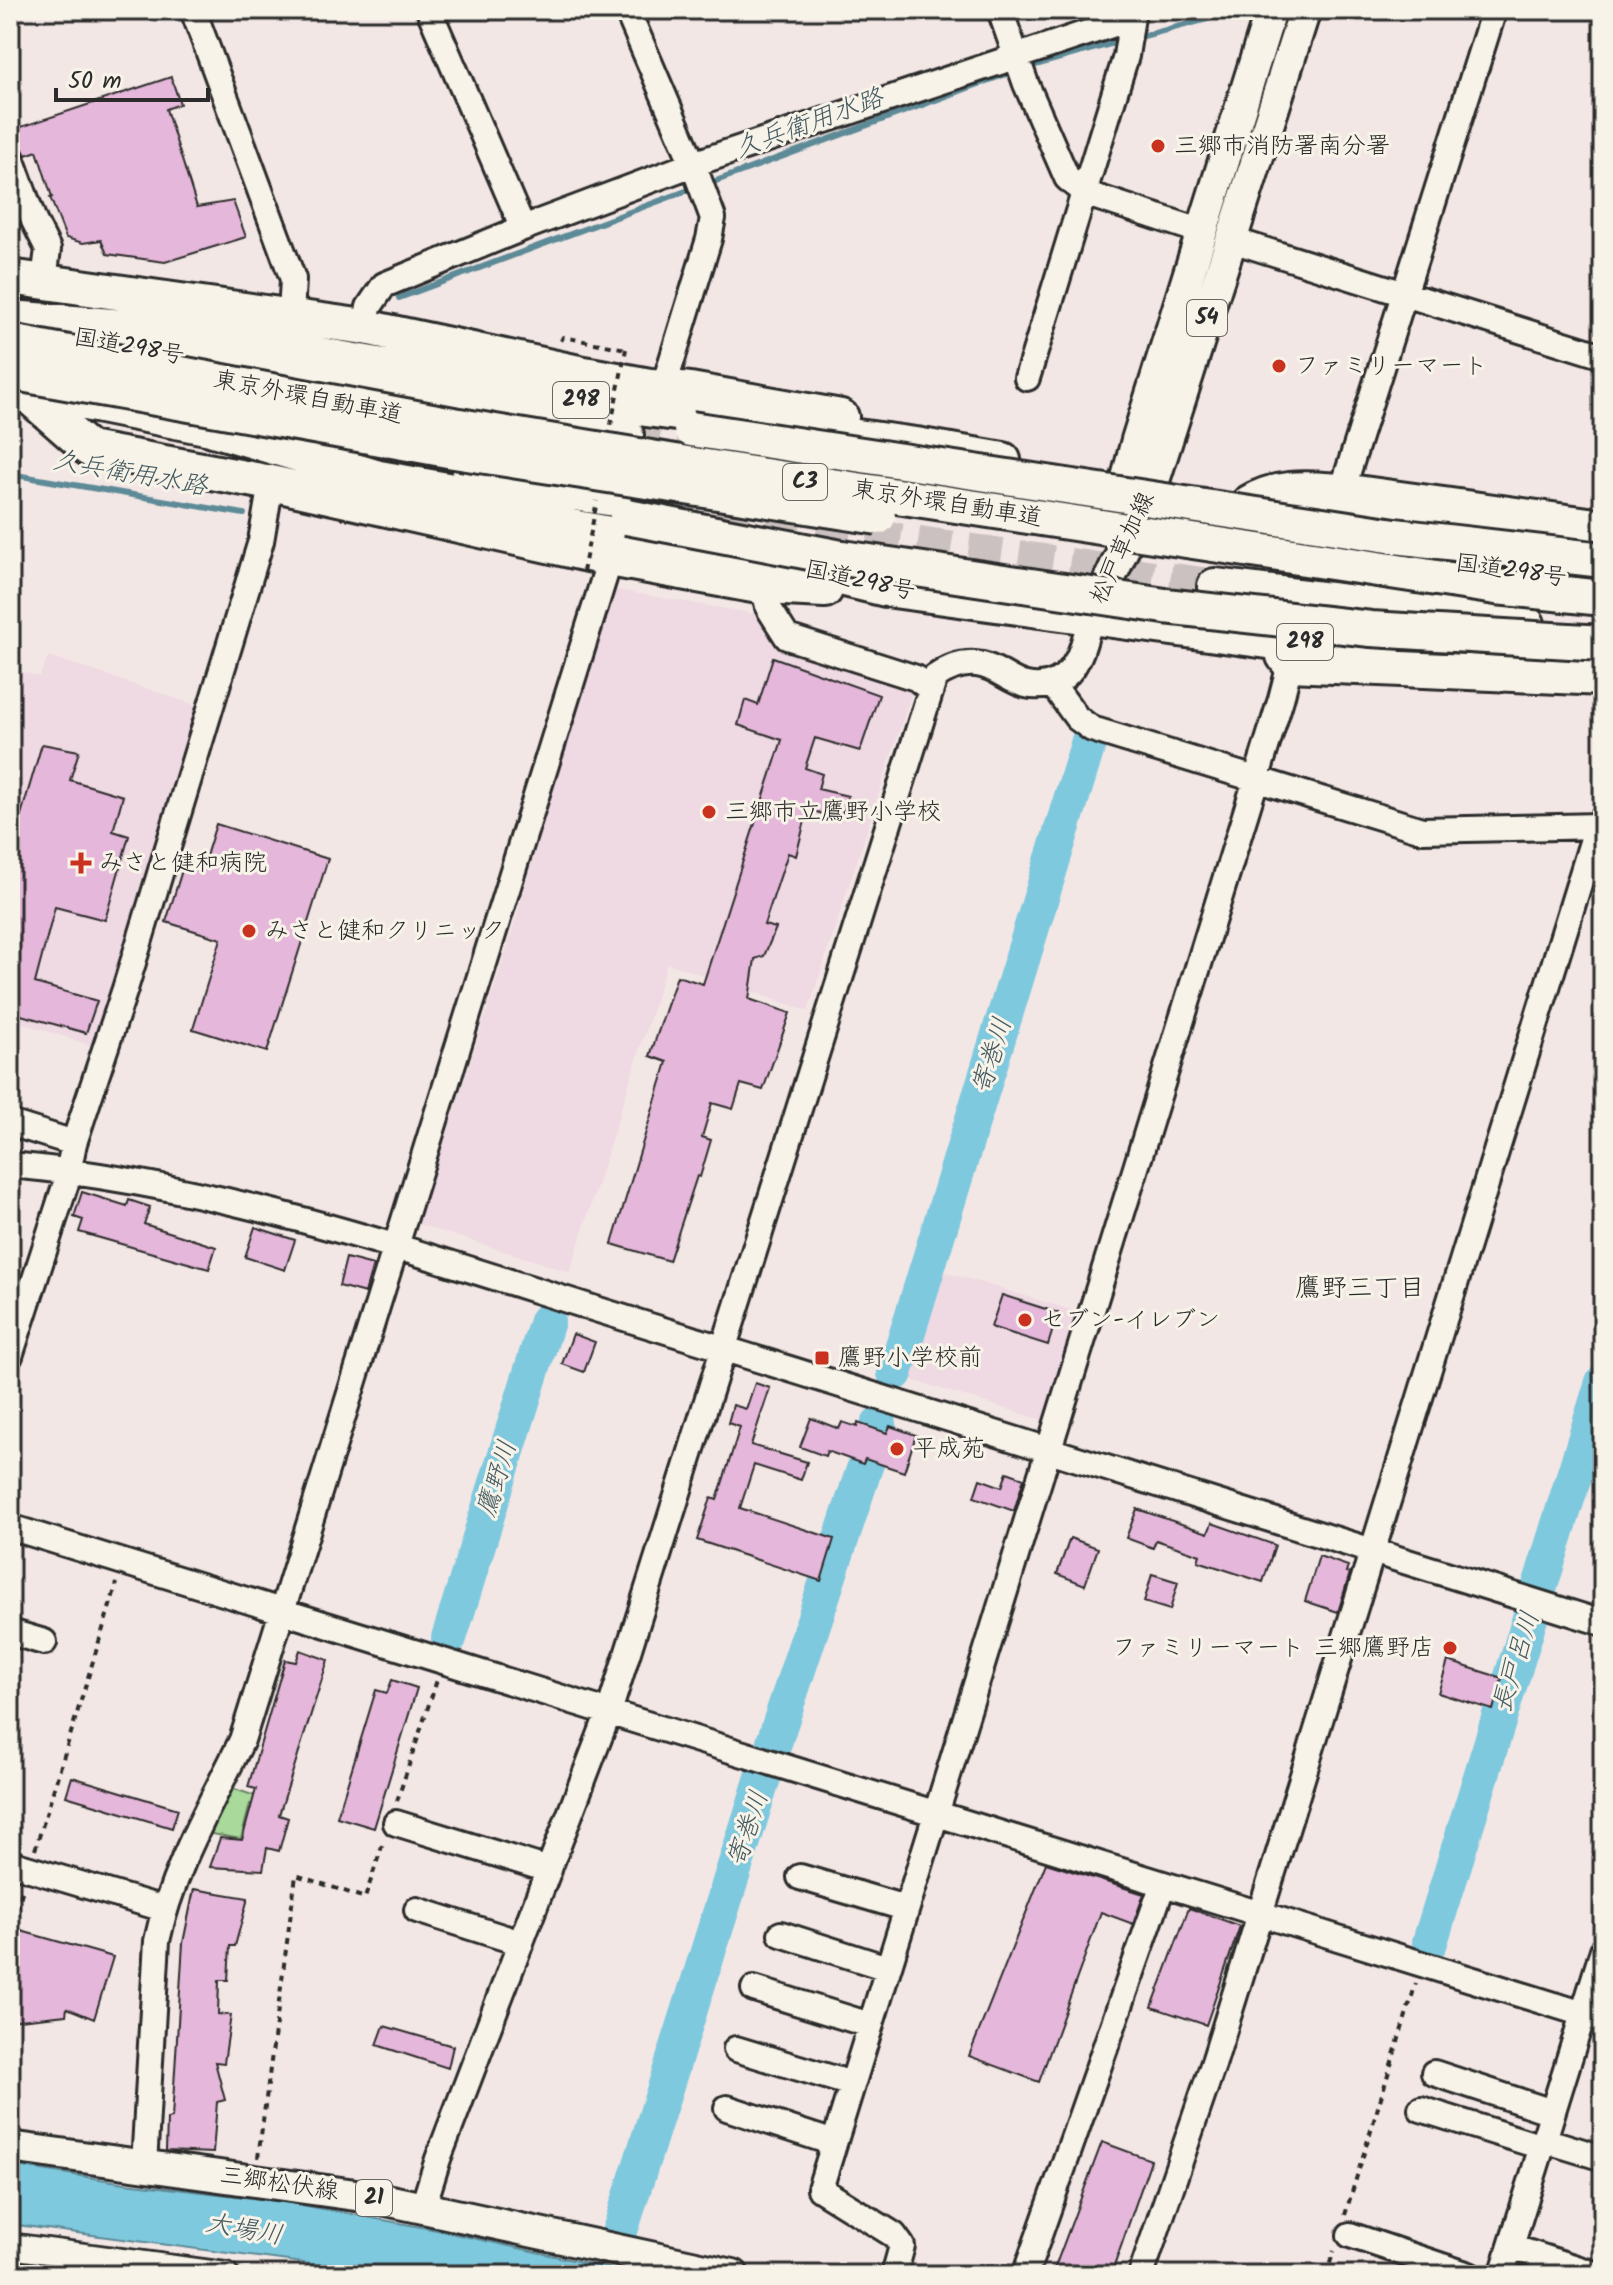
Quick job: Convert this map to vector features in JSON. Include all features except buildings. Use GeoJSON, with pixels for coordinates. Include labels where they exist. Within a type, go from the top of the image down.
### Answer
{"type":"FeatureCollection","features":[{"type":"Feature","properties":{"kind":"highway"},"geometry":{"type":"LineString","coordinates":[[10,277],[365,327],[584,374],[833,414],[844,418],[855,437]]}},
{"type":"Feature","properties":{"kind":"highway","name":"298"},"geometry":{"type":"LineString","coordinates":[[10,318],[188,332],[585,401],[855,437],[1249,503],[1397,519],[1523,573]]}},
{"type":"Feature","properties":{"kind":"highway","name":"国道298号"},"geometry":{"type":"LineString","coordinates":[[10,326],[626,435]]}},
{"type":"Feature","properties":{"kind":"highway","name":"東京外環自動車道"},"geometry":{"type":"LineString","coordinates":[[10,342],[453,425],[678,463],[1496,587],[1603,598]]}},
{"type":"Feature","properties":{"kind":"highway","name":"298"},"geometry":{"type":"LineString","coordinates":[[14,383],[89,449],[271,483],[610,559],[764,587],[886,589]]}},
{"type":"Feature","properties":{"kind":"highway","name":"国道298号"},"geometry":{"type":"LineString","coordinates":[[14,383],[213,429],[621,508]]}},
{"type":"Feature","properties":{"kind":"highway","name":"東京外環自動車道"},"geometry":{"type":"LineString","coordinates":[[14,383],[690,490],[1493,606],[1603,617]]}},
{"type":"Feature","properties":{"kind":"highway"},"geometry":{"type":"LineString","coordinates":[[585,401],[691,429],[1395,536],[1603,560]]}},
{"type":"Feature","properties":{"kind":"highway","name":"国道298号"},"geometry":{"type":"LineString","coordinates":[[213,429],[379,478],[464,493],[571,527],[799,568],[886,589],[1091,619],[1282,653],[1389,643],[1520,623]]}},
{"type":"Feature","properties":{"kind":"highway","name":"298"},"geometry":{"type":"LineString","coordinates":[[1249,503],[1268,492],[1306,489],[1342,491],[1603,527]]}},
{"type":"Feature","properties":{"kind":"highway"},"geometry":{"type":"LineString","coordinates":[[464,493],[621,508],[836,557],[1165,606],[1371,629],[1603,643]]}},
{"type":"Feature","properties":{"kind":"highway","name":"国道298号"},"geometry":{"type":"LineString","coordinates":[[1229,531],[1603,583]]}},
{"type":"Feature","properties":{"kind":"highway","name":"国道298号"},"geometry":{"type":"LineString","coordinates":[[1215,586],[1603,635]]}},
{"type":"Feature","properties":{"kind":"highway"},"geometry":{"type":"LineString","coordinates":[[1282,653],[1603,678]]}},
{"type":"Feature","properties":{"kind":"main road","name":"松戸草加線"},"geometry":{"type":"LineString","coordinates":[[1217,236],[1271,10]]}},
{"type":"Feature","properties":{"kind":"main road","name":"松戸草加線"},"geometry":{"type":"LineString","coordinates":[[1091,619],[1139,484],[1217,236],[1305,10]]}},
{"type":"Feature","properties":{"kind":"main road","name":"三郷松伏線"},"geometry":{"type":"LineString","coordinates":[[10,2147],[423,2207],[733,2275]]}},
{"type":"Feature","properties":{"kind":"street"},"geometry":{"type":"LineString","coordinates":[[193,10],[293,279],[291,315]]}},
{"type":"Feature","properties":{"kind":"street"},"geometry":{"type":"LineString","coordinates":[[429,10],[523,228]]}},
{"type":"Feature","properties":{"kind":"street"},"geometry":{"type":"LineString","coordinates":[[627,10],[713,218],[664,386]]}},
{"type":"Feature","properties":{"kind":"street"},"geometry":{"type":"LineString","coordinates":[[1000,10],[1026,84],[1067,178],[1084,193],[1603,356]]}},
{"type":"Feature","properties":{"kind":"street"},"geometry":{"type":"LineString","coordinates":[[1342,491],[1494,10]]}},
{"type":"Feature","properties":{"kind":"street"},"geometry":{"type":"LineString","coordinates":[[365,327],[369,307],[384,285],[523,228],[693,164],[1132,19],[1126,56],[1027,378]]}},
{"type":"Feature","properties":{"kind":"street"},"geometry":{"type":"LineString","coordinates":[[10,155],[34,221],[48,249],[44,280]]}},
{"type":"Feature","properties":{"kind":"street"},"geometry":{"type":"LineString","coordinates":[[10,1356],[70,1170],[74,1143],[125,989],[252,571],[271,483]]}},
{"type":"Feature","properties":{"kind":"street"},"geometry":{"type":"LineString","coordinates":[[144,2165],[157,1941],[164,1909],[180,1867],[242,1740],[610,559]]}},
{"type":"Feature","properties":{"kind":"street"},"geometry":{"type":"LineString","coordinates":[[764,587],[768,607],[787,637],[916,678],[930,689]]}},
{"type":"Feature","properties":{"kind":"street"},"geometry":{"type":"LineString","coordinates":[[423,2207],[438,2159],[609,1712],[935,677],[965,663],[983,665],[1027,686],[1053,685],[1066,676],[1078,659],[1091,619]]}},
{"type":"Feature","properties":{"kind":"street"},"geometry":{"type":"LineString","coordinates":[[894,2275],[902,2246],[894,2235],[820,2189],[1255,778],[1282,653]]}},
{"type":"Feature","properties":{"kind":"street"},"geometry":{"type":"LineString","coordinates":[[1053,685],[1077,718],[1092,729],[1422,830],[1601,822],[1260,1914],[1141,2275]]}},
{"type":"Feature","properties":{"kind":"street"},"geometry":{"type":"LineString","coordinates":[[10,1123],[74,1143]]}},
{"type":"Feature","properties":{"kind":"street"},"geometry":{"type":"LineString","coordinates":[[10,1165],[70,1170],[226,1199],[396,1248],[1603,1623]]}},
{"type":"Feature","properties":{"kind":"street"},"geometry":{"type":"LineString","coordinates":[[10,1527],[1593,2017]]}},
{"type":"Feature","properties":{"kind":"street"},"geometry":{"type":"LineString","coordinates":[[10,1632],[44,1642]]}},
{"type":"Feature","properties":{"kind":"street"},"geometry":{"type":"LineString","coordinates":[[393,1820],[549,1870]]}},
{"type":"Feature","properties":{"kind":"street"},"geometry":{"type":"LineString","coordinates":[[20,1866],[164,1909]]}},
{"type":"Feature","properties":{"kind":"street"},"geometry":{"type":"LineString","coordinates":[[800,1877],[905,1908]]}},
{"type":"Feature","properties":{"kind":"street"},"geometry":{"type":"LineString","coordinates":[[1025,2275],[1163,1884]]}},
{"type":"Feature","properties":{"kind":"street"},"geometry":{"type":"LineString","coordinates":[[417,1910],[521,1943]]}},
{"type":"Feature","properties":{"kind":"street"},"geometry":{"type":"LineString","coordinates":[[781,1934],[887,1968]]}},
{"type":"Feature","properties":{"kind":"street"},"geometry":{"type":"LineString","coordinates":[[1502,2275],[1552,2112],[1593,2017],[1603,1950]]}},
{"type":"Feature","properties":{"kind":"street"},"geometry":{"type":"LineString","coordinates":[[754,1989],[870,2025]]}},
{"type":"Feature","properties":{"kind":"street"},"geometry":{"type":"LineString","coordinates":[[736,2049],[852,2084]]}},
{"type":"Feature","properties":{"kind":"street"},"geometry":{"type":"LineString","coordinates":[[1434,2073],[1552,2112]]}},
{"type":"Feature","properties":{"kind":"street"},"geometry":{"type":"LineString","coordinates":[[727,2108],[834,2143]]}},
{"type":"Feature","properties":{"kind":"street"},"geometry":{"type":"LineString","coordinates":[[1421,2109],[1603,2158]]}},
{"type":"Feature","properties":{"kind":"street"},"geometry":{"type":"LineString","coordinates":[[1343,2232],[1469,2275]]}},
{"type":"Feature","properties":{"kind":"street"},"geometry":{"type":"LineString","coordinates":[[10,2246],[118,2268],[226,2275]]}},
{"type":"Feature","properties":{"kind":"street"},"geometry":{"type":"LineString","coordinates":[[1511,2247],[1598,2275]]}},
{"type":"Feature","properties":{"kind":"path"},"geometry":{"type":"LineString","coordinates":[[10,1932],[20,1866],[123,1562]]}},
{"type":"Feature","properties":{"kind":"path"},"geometry":{"type":"LineString","coordinates":[[258,2157],[296,1875],[365,1898],[443,1660]]}},
{"type":"Feature","properties":{"kind":"path"},"geometry":{"type":"LineString","coordinates":[[1326,2275],[1343,2232],[1422,1964]]}},
{"type":"Feature","properties":{"kind":"shaded area","name":"三郷市立鷹野小学校"},"geometry":{"type":"Polygon","coordinates":[[[611,589],[761,615],[775,643],[913,689],[808,1011],[667,963],[570,1272],[418,1224],[511,936],[611,589]]]}},
{"type":"Feature","properties":{"kind":"shaded area","name":"みさと健和病院"},"geometry":{"type":"Polygon","coordinates":[[[49,656],[201,707],[95,1047],[10,1019],[10,668],[39,677],[49,656]]]}},
{"type":"Feature","properties":{"kind":"shaded area"},"geometry":{"type":"Polygon","coordinates":[[[939,1270],[1078,1312],[1043,1420],[905,1378],[939,1270]]]}},
{"type":"Feature","properties":{"kind":"green space"},"geometry":{"type":"Polygon","coordinates":[[[223,1785],[264,1799],[263,1807],[250,1804],[241,1839],[201,1832],[223,1785]]]}},
{"type":"Feature","properties":{"kind":"water","name":"大場川"},"geometry":{"type":"Polygon","coordinates":[[[10,2165],[125,2183],[286,2202],[437,2230],[640,2275],[393,2275],[10,2224],[10,2165]]]}},
{"type":"Feature","properties":{"kind":"waterway","name":"久兵衛用水路"},"geometry":{"type":"LineString","coordinates":[[1136,38],[1241,10]]}},
{"type":"Feature","properties":{"kind":"waterway","name":"久兵衛用水路"},"geometry":{"type":"LineString","coordinates":[[1028,67],[1121,41]]}},
{"type":"Feature","properties":{"kind":"waterway","name":"久兵衛用水路"},"geometry":{"type":"LineString","coordinates":[[705,185],[1017,70]]}},
{"type":"Feature","properties":{"kind":"waterway","name":"久兵衛用水路"},"geometry":{"type":"LineString","coordinates":[[399,298],[694,188]]}},
{"type":"Feature","properties":{"kind":"waterway","name":"久兵衛用水路"},"geometry":{"type":"LineString","coordinates":[[10,474],[244,514]]}},
{"type":"Feature","properties":{"kind":"waterway","name":"寄巻川"},"geometry":{"type":"LineString","coordinates":[[895,1373],[1090,738]]}},
{"type":"Feature","properties":{"kind":"waterway","name":"鷹野川"},"geometry":{"type":"LineString","coordinates":[[449,1638],[547,1321]]}},
{"type":"Feature","properties":{"kind":"waterway","name":"長戸呂川"},"geometry":{"type":"LineString","coordinates":[[1430,1942],[1603,1382]]}},
{"type":"Feature","properties":{"kind":"waterway","name":"寄巻川"},"geometry":{"type":"LineString","coordinates":[[619,2234],[778,1730],[879,1424]]}},
{"type":"Feature","properties":{"kind":"tunnel"},"geometry":{"type":"LineString","coordinates":[[626,435],[728,451]]}},
{"type":"Feature","properties":{"kind":"tunnel"},"geometry":{"type":"LineString","coordinates":[[828,467],[1104,511]]}},
{"type":"Feature","properties":{"kind":"tunnel"},"geometry":{"type":"LineString","coordinates":[[615,499],[1215,586]]}},
{"type":"Feature","properties":{"kind":"place","name":"三郷市消防署南分署"},"geometry":{"type":"Point","coordinates":[1158,146]}},
{"type":"Feature","properties":{"kind":"place","name":"ファミリーマート"},"geometry":{"type":"Point","coordinates":[1279,366]}},
{"type":"Feature","properties":{"kind":"place","name":"三郷市立鷹野小学校"},"geometry":{"type":"Point","coordinates":[709,812]}},
{"type":"Feature","properties":{"kind":"place","name":"みさと健和病院"},"geometry":{"type":"Point","coordinates":[81,863]}},
{"type":"Feature","properties":{"kind":"place","name":"みさと健和クリニック"},"geometry":{"type":"Point","coordinates":[249,931]}},
{"type":"Feature","properties":{"kind":"place","name":"セブン-イレブン"},"geometry":{"type":"Point","coordinates":[1025,1320]}},
{"type":"Feature","properties":{"kind":"place","name":"鷹野小学校前"},"geometry":{"type":"Point","coordinates":[822,1358]}},
{"type":"Feature","properties":{"kind":"place","name":"平成苑"},"geometry":{"type":"Point","coordinates":[897,1449]}},
{"type":"Feature","properties":{"kind":"place","name":"ファミリーマート 三郷鷹野店"},"geometry":{"type":"Point","coordinates":[1450,1648]}},
{"type":"Feature","properties":{"kind":"district","name":"鷹野三丁目"},"geometry":{"type":"Point","coordinates":[1360,1289]}}]}
